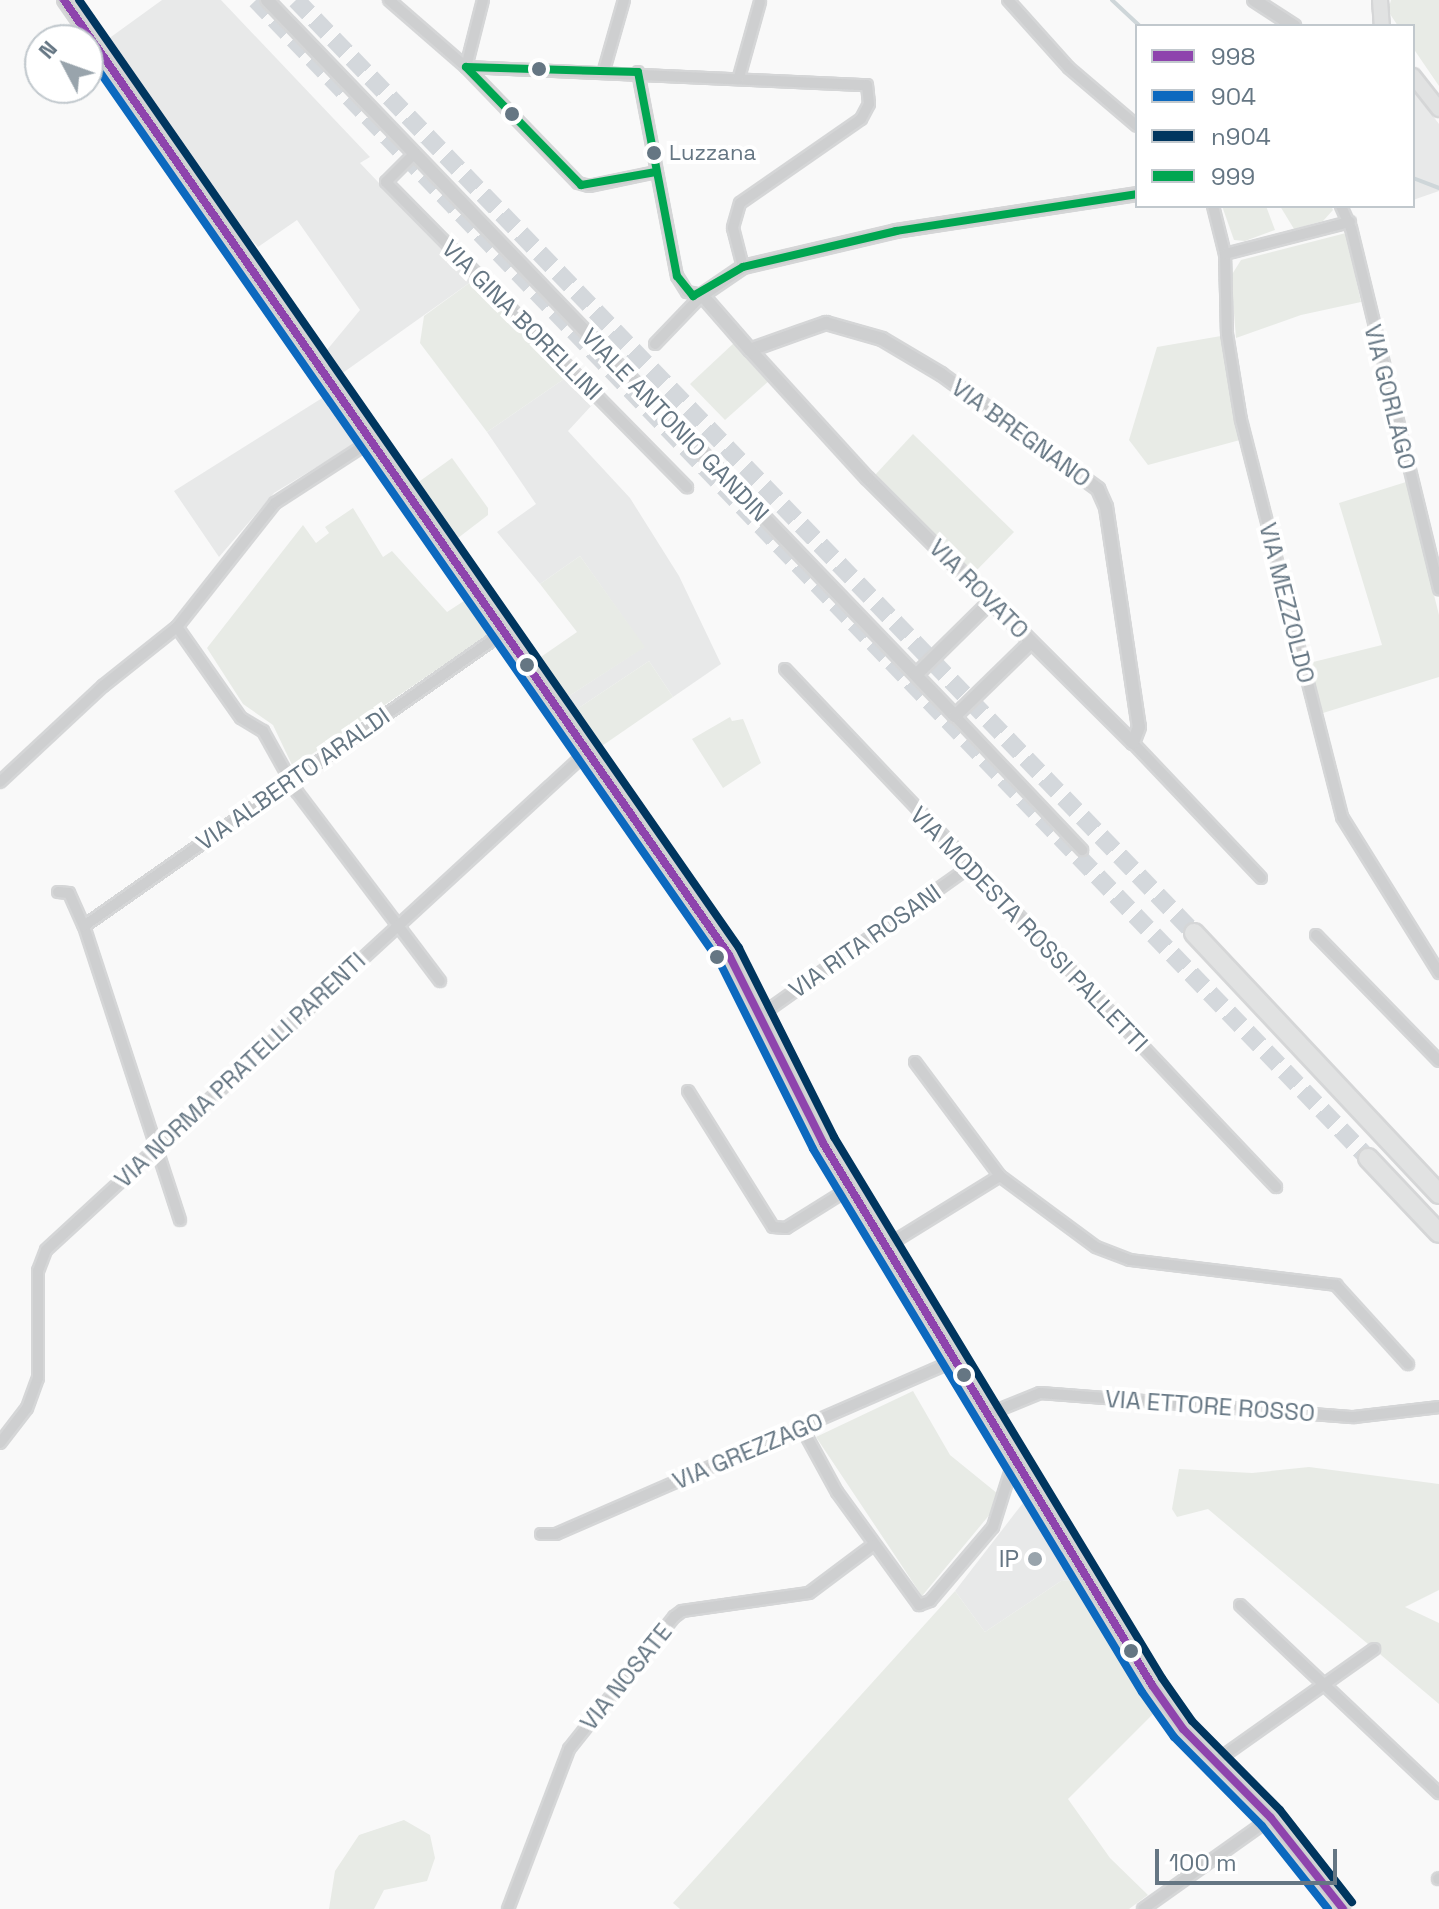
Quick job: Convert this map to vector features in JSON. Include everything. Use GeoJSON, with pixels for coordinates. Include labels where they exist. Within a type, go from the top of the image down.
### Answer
{"type":"FeatureCollection","features":[{"type":"Feature","properties":{"kind":"highway"},"geometry":{"type":"LineString","coordinates":[[1194,933],[1439,1194]]}},
{"type":"Feature","properties":{"kind":"highway"},"geometry":{"type":"LineString","coordinates":[[1368,1158],[1439,1233]]}},
{"type":"Feature","properties":{"kind":"main road"},"geometry":{"type":"LineString","coordinates":[[1380,0],[1382,24]]}},
{"type":"Feature","properties":{"kind":"main road"},"geometry":{"type":"LineString","coordinates":[[1415,79],[1439,109]]}},
{"type":"Feature","properties":{"kind":"street"},"geometry":{"type":"LineString","coordinates":[[64,0],[729,955],[812,1124],[1152,1685],[1183,1729],[1271,1818],[1343,1909]]}},
{"type":"Feature","properties":{"kind":"street","name":"VIALE ANTONIO GANDIN"},"geometry":{"type":"LineString","coordinates":[[267,0],[1082,850]]}},
{"type":"Feature","properties":{"kind":"street"},"geometry":{"type":"LineString","coordinates":[[389,0],[466,67],[581,185],[656,172]]}},
{"type":"Feature","properties":{"kind":"street"},"geometry":{"type":"LineString","coordinates":[[466,67],[483,0]]}},
{"type":"Feature","properties":{"kind":"street"},"geometry":{"type":"LineString","coordinates":[[604,70],[624,0]]}},
{"type":"Feature","properties":{"kind":"street"},"geometry":{"type":"LineString","coordinates":[[1008,0],[1069,68],[1135,124]]}},
{"type":"Feature","properties":{"kind":"street"},"geometry":{"type":"LineString","coordinates":[[1254,0],[1291,24]]}},
{"type":"Feature","properties":{"kind":"street"},"geometry":{"type":"LineString","coordinates":[[739,77],[760,2]]}},
{"type":"Feature","properties":{"kind":"street"},"geometry":{"type":"LineString","coordinates":[[466,67],[604,70],[861,82],[867,85],[870,101],[857,122],[744,198],[733,228],[743,267]]}},
{"type":"Feature","properties":{"kind":"street"},"geometry":{"type":"LineString","coordinates":[[638,72],[678,280],[688,293],[702,295]]}},
{"type":"Feature","properties":{"kind":"street","name":"VIA GINA BORELLINI"},"geometry":{"type":"LineString","coordinates":[[415,153],[386,182],[687,487]]}},
{"type":"Feature","properties":{"kind":"street"},"geometry":{"type":"LineString","coordinates":[[655,344],[702,295],[743,267],[963,218],[1135,194]]}},
{"type":"Feature","properties":{"kind":"street","name":"VIA MEZZOLDO"},"geometry":{"type":"LineString","coordinates":[[1214,208],[1225,254],[1226,321],[1239,409],[1342,817],[1439,973]]}},
{"type":"Feature","properties":{"kind":"street","name":"VIA GORLAGO"},"geometry":{"type":"LineString","coordinates":[[1342,208],[1350,222],[1439,589]]}},
{"type":"Feature","properties":{"kind":"street"},"geometry":{"type":"LineString","coordinates":[[1225,254],[1350,222]]}},
{"type":"Feature","properties":{"kind":"street","name":"VIA ROVATO"},"geometry":{"type":"LineString","coordinates":[[702,295],[867,478],[1133,743],[1261,878]]}},
{"type":"Feature","properties":{"kind":"street","name":"VIA BREGNANO"},"geometry":{"type":"LineString","coordinates":[[750,350],[826,323],[882,339],[941,374],[1095,486],[1106,507],[1137,711],[1139,732],[1133,743]]}},
{"type":"Feature","properties":{"kind":"street"},"geometry":{"type":"LineString","coordinates":[[0,782],[103,686],[177,627],[275,503],[371,441]]}},
{"type":"Feature","properties":{"kind":"street"},"geometry":{"type":"LineString","coordinates":[[916,675],[991,601]]}},
{"type":"Feature","properties":{"kind":"street"},"geometry":{"type":"LineString","coordinates":[[177,627],[241,718],[263,731],[290,780],[440,981]]}},
{"type":"Feature","properties":{"kind":"street","name":"VIA ALBERTO ARALDI"},"geometry":{"type":"LineString","coordinates":[[84,926],[504,632]]}},
{"type":"Feature","properties":{"kind":"street"},"geometry":{"type":"LineString","coordinates":[[955,716],[1031,642]]}},
{"type":"Feature","properties":{"kind":"street","name":"VIA MODESTA ROSSI PALLETTI"},"geometry":{"type":"LineString","coordinates":[[785,669],[969,867],[1276,1187]]}},
{"type":"Feature","properties":{"kind":"street","name":"VIA NORMA PRATELLI PARENTI"},"geometry":{"type":"LineString","coordinates":[[0,1443],[27,1408],[38,1378],[38,1271],[42,1255],[398,923],[587,752]]}},
{"type":"Feature","properties":{"kind":"street","name":"VIA RITA ROSANI"},"geometry":{"type":"LineString","coordinates":[[761,1015],[969,867]]}},
{"type":"Feature","properties":{"kind":"street"},"geometry":{"type":"LineString","coordinates":[[58,892],[69,893],[84,926],[180,1220]]}},
{"type":"Feature","properties":{"kind":"street"},"geometry":{"type":"LineString","coordinates":[[1316,935],[1439,1061]]}},
{"type":"Feature","properties":{"kind":"street"},"geometry":{"type":"LineString","coordinates":[[915,1062],[1000,1176],[1115,1257],[1341,1287],[1408,1364]]}},
{"type":"Feature","properties":{"kind":"street"},"geometry":{"type":"LineString","coordinates":[[688,1091],[773,1227],[786,1228],[850,1188]]}},
{"type":"Feature","properties":{"kind":"street"},"geometry":{"type":"LineString","coordinates":[[885,1247],[1000,1176]]}},
{"type":"Feature","properties":{"kind":"street","name":"VIA GREZZAGO"},"geometry":{"type":"LineString","coordinates":[[541,1534],[556,1534],[954,1361]]}},
{"type":"Feature","properties":{"kind":"street","name":"VIA ETTORE ROSSO"},"geometry":{"type":"LineString","coordinates":[[986,1415],[1040,1393],[1354,1417],[1439,1407]]}},
{"type":"Feature","properties":{"kind":"street"},"geometry":{"type":"LineString","coordinates":[[802,1428],[873,1545],[913,1600],[926,1604],[997,1521],[1014,1460]]}},
{"type":"Feature","properties":{"kind":"street","name":"VIA NOSATE"},"geometry":{"type":"LineString","coordinates":[[508,1909],[569,1749],[674,1617],[682,1611],[809,1593],[873,1545]]}},
{"type":"Feature","properties":{"kind":"street"},"geometry":{"type":"LineString","coordinates":[[1240,1605],[1439,1793]]}},
{"type":"Feature","properties":{"kind":"street"},"geometry":{"type":"LineString","coordinates":[[1216,1761],[1374,1649]]}},
{"type":"Feature","properties":{"kind":"street"},"geometry":{"type":"LineString","coordinates":[[1143,1909],[1271,1818]]}},
{"type":"Feature","properties":{"kind":"shaded area"},"geometry":{"type":"Polygon","coordinates":[[[162,0],[221,0],[370,157],[360,163],[472,281],[337,377],[322,356],[360,310],[297,220],[258,247],[252,240],[246,244],[104,42],[162,0]]]}},
{"type":"Feature","properties":{"kind":"shaded area"},"geometry":{"type":"Polygon","coordinates":[[[1391,0],[1439,0],[1439,86],[1415,51],[1415,24],[1397,24],[1388,11],[1391,0]]]}},
{"type":"Feature","properties":{"kind":"shaded area"},"geometry":{"type":"Polygon","coordinates":[[[1415,93],[1439,124],[1439,191],[1415,199],[1415,93]]]}},
{"type":"Feature","properties":{"kind":"shaded area"},"geometry":{"type":"Polygon","coordinates":[[[1223,208],[1267,208],[1275,230],[1245,241],[1234,240],[1223,208]]]}},
{"type":"Feature","properties":{"kind":"shaded area"},"geometry":{"type":"Polygon","coordinates":[[[1281,208],[1332,208],[1323,221],[1294,229],[1281,208]]]}},
{"type":"Feature","properties":{"kind":"shaded area"},"geometry":{"type":"Polygon","coordinates":[[[1346,233],[1361,302],[1301,315],[1236,338],[1231,276],[1241,260],[1346,233]]]}},
{"type":"Feature","properties":{"kind":"shaded area"},"geometry":{"type":"Polygon","coordinates":[[[472,281],[567,377],[487,432],[420,343],[424,316],[472,281]]]}},
{"type":"Feature","properties":{"kind":"shaded area"},"geometry":{"type":"Polygon","coordinates":[[[1221,336],[1240,440],[1148,465],[1129,440],[1157,347],[1221,336]]]}},
{"type":"Feature","properties":{"kind":"shaded area"},"geometry":{"type":"Polygon","coordinates":[[[735,342],[770,380],[725,420],[690,384],[735,342]]]}},
{"type":"Feature","properties":{"kind":"shaded area"},"geometry":{"type":"Polygon","coordinates":[[[567,377],[592,405],[568,431],[630,498],[679,576],[721,664],[673,697],[649,661],[577,709],[569,696],[644,647],[580,556],[540,584],[497,532],[536,504],[487,432],[567,377]]]}},
{"type":"Feature","properties":{"kind":"shaded area"},"geometry":{"type":"Polygon","coordinates":[[[327,395],[361,440],[274,493],[219,557],[174,491],[327,395]]]}},
{"type":"Feature","properties":{"kind":"shaded area"},"geometry":{"type":"Polygon","coordinates":[[[913,434],[1014,532],[974,573],[875,475],[913,434]]]}},
{"type":"Feature","properties":{"kind":"shaded area"},"geometry":{"type":"Polygon","coordinates":[[[452,458],[488,508],[488,515],[454,541],[413,486],[452,458]]]}},
{"type":"Feature","properties":{"kind":"shaded area"},"geometry":{"type":"Polygon","coordinates":[[[1406,482],[1439,615],[1439,677],[1323,713],[1309,663],[1382,645],[1339,503],[1406,482]]]}},
{"type":"Feature","properties":{"kind":"shaded area"},"geometry":{"type":"Polygon","coordinates":[[[353,508],[383,557],[392,551],[447,612],[470,597],[494,631],[293,767],[273,725],[243,704],[207,648],[303,525],[316,543],[329,533],[325,527],[353,508]]]}},
{"type":"Feature","properties":{"kind":"shaded area"},"geometry":{"type":"Polygon","coordinates":[[[580,556],[645,647],[569,696],[557,693],[535,661],[577,632],[540,584],[580,556]]]}},
{"type":"Feature","properties":{"kind":"shaded area"},"geometry":{"type":"Polygon","coordinates":[[[649,661],[673,697],[596,750],[582,734],[577,709],[649,661]]]}},
{"type":"Feature","properties":{"kind":"shaded area"},"geometry":{"type":"Polygon","coordinates":[[[730,717],[732,721],[743,719],[761,763],[723,788],[692,739],[730,717]]]}},
{"type":"Feature","properties":{"kind":"shaded area"},"geometry":{"type":"Polygon","coordinates":[[[913,1391],[950,1455],[998,1494],[991,1513],[922,1596],[816,1437],[913,1391]]]}},
{"type":"Feature","properties":{"kind":"shaded area"},"geometry":{"type":"Polygon","coordinates":[[[1309,1467],[1439,1484],[1439,1590],[1405,1607],[1439,1623],[1439,1704],[1208,1509],[1177,1517],[1172,1509],[1179,1469],[1252,1473],[1309,1467]]]}},
{"type":"Feature","properties":{"kind":"shaded area"},"geometry":{"type":"Polygon","coordinates":[[[1026,1499],[1079,1579],[1061,1581],[985,1632],[955,1591],[1026,1499]]]}},
{"type":"Feature","properties":{"kind":"shaded area"},"geometry":{"type":"Polygon","coordinates":[[[1079,1579],[1159,1708],[1068,1799],[1110,1858],[1148,1895],[1129,1909],[680,1909],[673,1903],[955,1591],[985,1632],[1061,1581],[1079,1579]]]}},
{"type":"Feature","properties":{"kind":"shaded area"},"geometry":{"type":"Polygon","coordinates":[[[404,1820],[430,1835],[435,1858],[427,1881],[384,1890],[374,1909],[329,1909],[335,1871],[359,1835],[404,1820]]]}},
{"type":"Feature","properties":{"kind":"waterway"},"geometry":{"type":"LineString","coordinates":[[1112,0],[1138,24]]}},
{"type":"Feature","properties":{"kind":"waterway"},"geometry":{"type":"LineString","coordinates":[[1415,179],[1439,188]]}},
{"type":"Feature","properties":{"kind":"tunnel"},"geometry":{"type":"LineString","coordinates":[[256,0],[1368,1158]]}},
{"type":"Feature","properties":{"kind":"tunnel"},"geometry":{"type":"LineString","coordinates":[[296,0],[1194,933]]}},
{"type":"Feature","properties":{"kind":"transit line","name":"998"},"geometry":{"type":"LineString","coordinates":[[64,0],[729,955],[823,1143],[1152,1685],[1183,1729],[1271,1818],[1343,1909]]}},
{"type":"Feature","properties":{"kind":"transit line","name":"n904"},"geometry":{"type":"LineString","coordinates":[[79,0],[739,948],[834,1137],[1162,1678],[1192,1721],[1280,1810],[1352,1902]]}},
{"type":"Feature","properties":{"kind":"transit line","name":"999"},"geometry":{"type":"LineString","coordinates":[[466,67],[638,72],[677,276],[693,296],[743,267],[896,231],[1135,194]]}},
{"type":"Feature","properties":{"kind":"transit line","name":"999"},"geometry":{"type":"LineString","coordinates":[[466,67],[581,185],[656,172]]}},
{"type":"Feature","properties":{"kind":"transit line","name":"904"},"geometry":{"type":"LineString","coordinates":[[104,78],[719,961],[813,1149],[1142,1692],[1174,1737],[1262,1826],[1328,1909]]}},
{"type":"Feature","properties":{"kind":"place","name":"Luzzana"},"geometry":{"type":"Point","coordinates":[654,153]}},
{"type":"Feature","properties":{"kind":"place","name":"IP"},"geometry":{"type":"Point","coordinates":[1035,1559]}}]}
